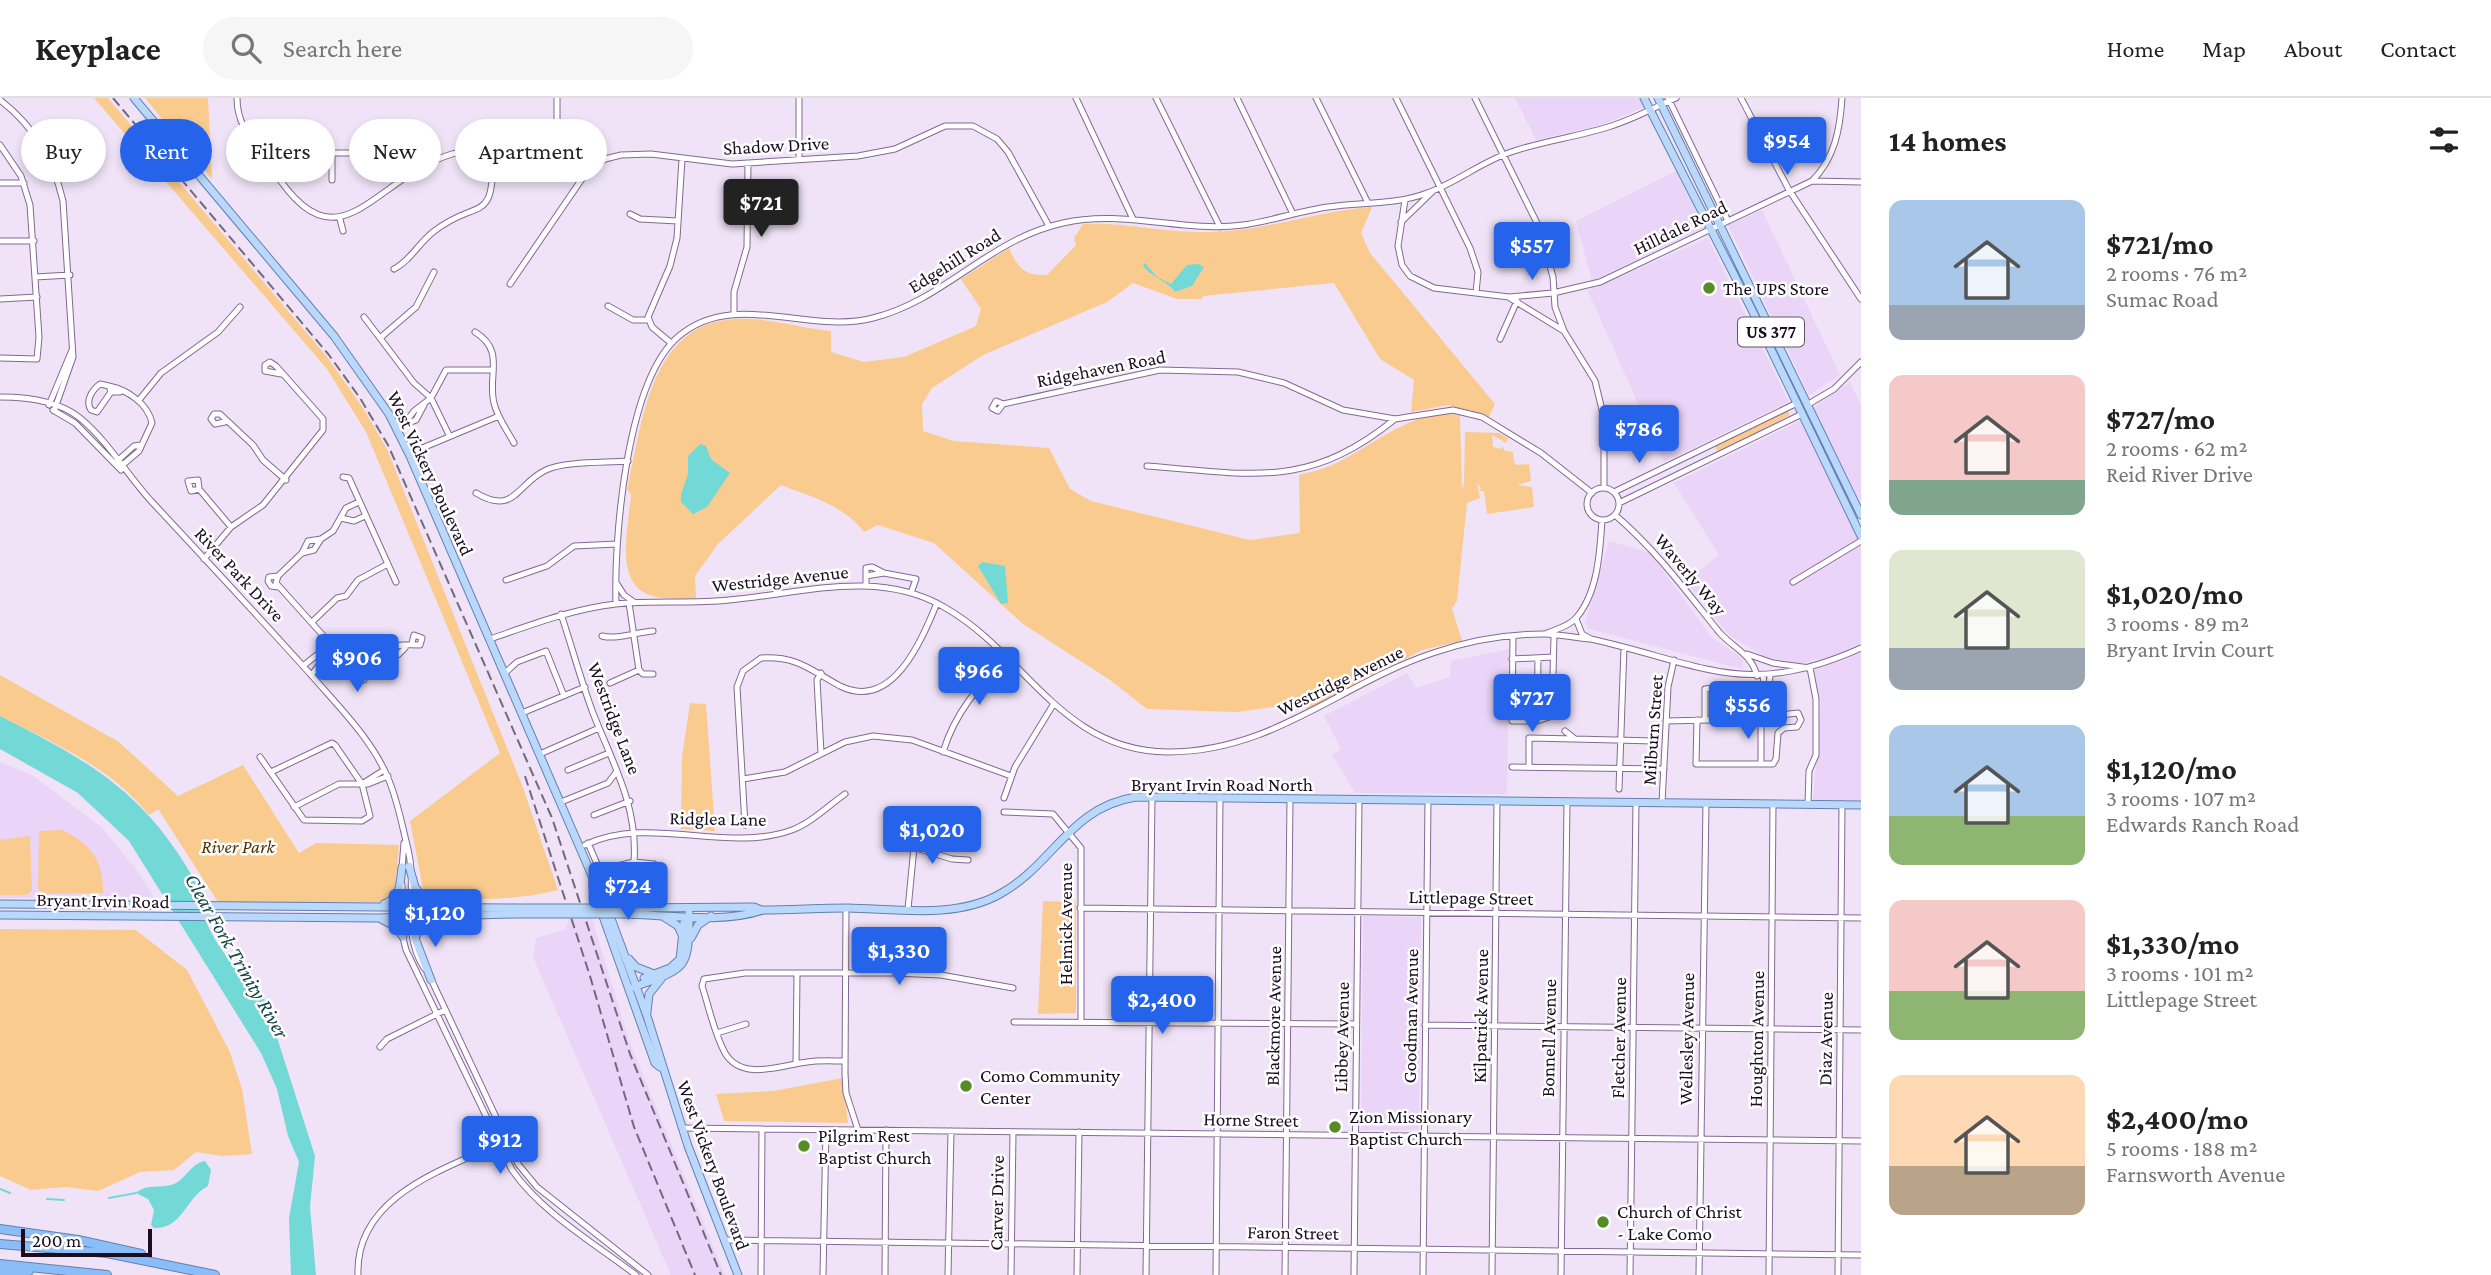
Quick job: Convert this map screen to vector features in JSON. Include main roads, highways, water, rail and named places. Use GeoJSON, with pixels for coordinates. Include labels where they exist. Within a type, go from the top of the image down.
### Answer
{"type":"FeatureCollection","features":[{"type":"Feature","properties":{"kind":"highway"},"geometry":{"type":"LineString","coordinates":[[0,1229],[103,1245],[215,1275]]}},
{"type":"Feature","properties":{"kind":"highway"},"geometry":{"type":"LineString","coordinates":[[0,1244],[82,1250],[170,1264]]}},
{"type":"Feature","properties":{"kind":"highway"},"geometry":{"type":"LineString","coordinates":[[0,1264],[107,1275]]}},
{"type":"Feature","properties":{"kind":"highway"},"geometry":{"type":"LineString","coordinates":[[0,1271],[72,1270]]}},
{"type":"Feature","properties":{"kind":"main road","name":"West Vickery Boulevard"},"geometry":{"type":"LineString","coordinates":[[134,98],[351,357],[396,428],[561,802],[584,845],[593,888],[647,1016],[660,1066],[738,1275]]}},
{"type":"Feature","properties":{"kind":"main road","name":"US 377"},"geometry":{"type":"LineString","coordinates":[[1644,98],[1750,306],[1861,538]]}},
{"type":"Feature","properties":{"kind":"main road","name":"US 377"},"geometry":{"type":"LineString","coordinates":[[1660,102],[1718,226],[1861,515]]}},
{"type":"Feature","properties":{"kind":"main road"},"geometry":{"type":"LineString","coordinates":[[1750,306],[1762,325],[1768,325]]}},
{"type":"Feature","properties":{"kind":"main road","name":"Bryant Irvin Road North"},"geometry":{"type":"LineString","coordinates":[[625,911],[660,915],[754,907],[761,910],[962,908],[999,895],[1024,877],[1086,816],[1110,804],[1152,797],[1861,805]]}},
{"type":"Feature","properties":{"kind":"main road"},"geometry":{"type":"LineString","coordinates":[[378,906],[398,894],[405,867],[424,898],[469,906]]}},
{"type":"Feature","properties":{"kind":"main road","name":"West Vickery Boulevard"},"geometry":{"type":"LineString","coordinates":[[593,878],[599,886],[619,937],[655,1063],[660,1066]]}},
{"type":"Feature","properties":{"kind":"main road","name":"Bryant Irvin Road"},"geometry":{"type":"LineString","coordinates":[[0,904],[469,906],[514,911]]}},
{"type":"Feature","properties":{"kind":"main road","name":"Bryant Irvin Road North"},"geometry":{"type":"LineString","coordinates":[[625,911],[686,912],[711,916],[753,914],[761,910]]}},
{"type":"Feature","properties":{"kind":"main road","name":"Bryant Irvin Road"},"geometry":{"type":"LineString","coordinates":[[0,915],[377,918],[439,917],[514,911],[625,911]]}},
{"type":"Feature","properties":{"kind":"main road"},"geometry":{"type":"LineString","coordinates":[[647,1016],[649,994],[664,976],[684,962],[686,912]]}},
{"type":"Feature","properties":{"kind":"main road"},"geometry":{"type":"LineString","coordinates":[[660,915],[678,926],[686,941]]}},
{"type":"Feature","properties":{"kind":"main road"},"geometry":{"type":"LineString","coordinates":[[632,985],[678,962],[686,941],[698,925],[711,916]]}},
{"type":"Feature","properties":{"kind":"main road"},"geometry":{"type":"LineString","coordinates":[[431,980],[416,943],[416,933],[422,923],[439,917]]}},
{"type":"Feature","properties":{"kind":"main road"},"geometry":{"type":"LineString","coordinates":[[377,918],[396,927],[402,937]]}},
{"type":"Feature","properties":{"kind":"main road"},"geometry":{"type":"LineString","coordinates":[[619,937],[636,967],[654,975]]}},
{"type":"Feature","properties":{"kind":"main road"},"geometry":{"type":"LineString","coordinates":[[632,985],[664,976]]}},
{"type":"Feature","properties":{"kind":"waterway"},"geometry":{"type":"LineString","coordinates":[[0,1189],[10,1193]]}},
{"type":"Feature","properties":{"kind":"waterway"},"geometry":{"type":"LineString","coordinates":[[109,1198],[136,1193]]}},
{"type":"Feature","properties":{"kind":"waterway"},"geometry":{"type":"LineString","coordinates":[[47,1199],[64,1200]]}},
{"type":"Feature","properties":{"kind":"railway"},"geometry":{"type":"LineString","coordinates":[[113,98],[329,355],[360,398],[388,445],[552,818],[630,1054],[721,1275]]}},
{"type":"Feature","properties":{"kind":"railway"},"geometry":{"type":"LineString","coordinates":[[525,776],[590,976],[634,1127],[695,1275]]}},
{"type":"Feature","properties":{"kind":"place","name":"The UPS Store"},"geometry":{"type":"Point","coordinates":[1709,288]}},
{"type":"Feature","properties":{"kind":"place","name":"Como Community Center"},"geometry":{"type":"Point","coordinates":[966,1086]}},
{"type":"Feature","properties":{"kind":"place","name":"Zion Missionary Baptist Church"},"geometry":{"type":"Point","coordinates":[1335,1127]}},
{"type":"Feature","properties":{"kind":"place","name":"Pilgrim Rest Baptist Church"},"geometry":{"type":"Point","coordinates":[804,1146]}},
{"type":"Feature","properties":{"kind":"place","name":"Church of Christ - Lake Como"},"geometry":{"type":"Point","coordinates":[1603,1222]}},
{"type":"Feature","properties":{"kind":"park label","name":"River Park"},"geometry":{"type":"Point","coordinates":[238,846]}},
{"type":"Feature","properties":{"kind":"water label","name":"Clear Fork Trinity River"},"geometry":{"type":"Point","coordinates":[237,956]}}]}
